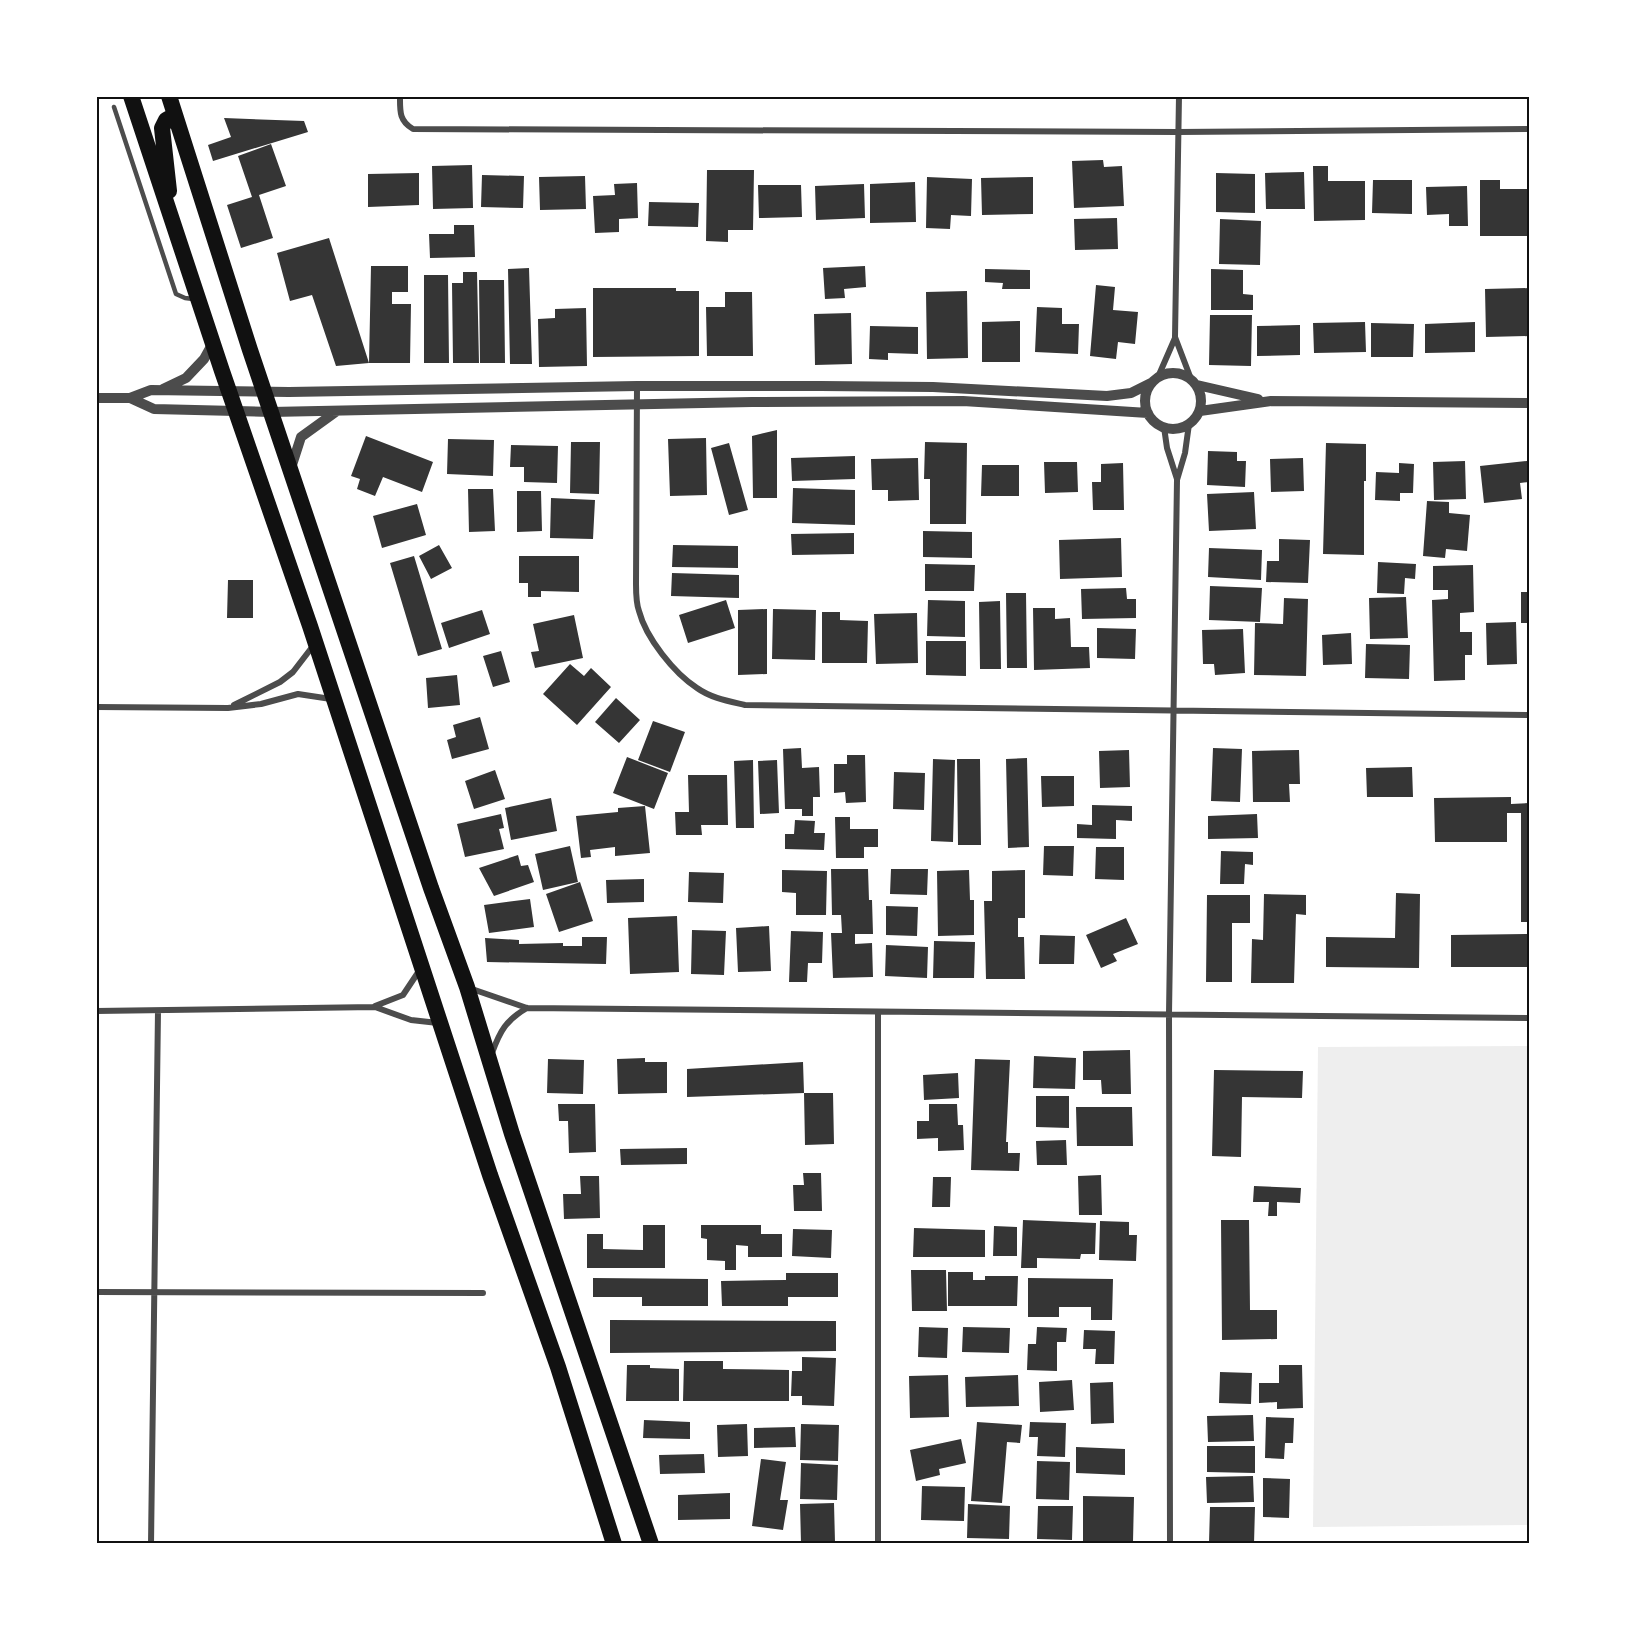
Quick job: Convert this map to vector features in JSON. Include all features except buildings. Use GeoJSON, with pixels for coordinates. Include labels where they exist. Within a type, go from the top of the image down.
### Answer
{"type":"FeatureCollection","features":[{"type":"Feature","properties":{"kind":"highway"},"geometry":{"type":"LineString","coordinates":[[169,96],[264,391],[467,987],[651,1544]]}},
{"type":"Feature","properties":{"kind":"highway"},"geometry":{"type":"LineString","coordinates":[[137,100],[171,217],[316,643],[486,1164],[558,1367],[614,1544]]}},
{"type":"Feature","properties":{"kind":"highway"},"geometry":{"type":"LineString","coordinates":[[171,217],[162,128],[166,120],[175,115]]}},
{"type":"Feature","properties":{"kind":"street"},"geometry":{"type":"LineString","coordinates":[[400,96],[400,117],[405,125],[413,129],[1178,132],[1530,129]]}},
{"type":"Feature","properties":{"kind":"street"},"geometry":{"type":"LineString","coordinates":[[1175,337],[1145,400],[1148,413],[1156,423],[1164,427],[1181,428],[1189,424],[1200,411],[1202,402],[1175,337],[1179,96]]}},
{"type":"Feature","properties":{"kind":"street"},"geometry":{"type":"LineString","coordinates":[[160,390],[186,378],[204,359],[213,343]]}},
{"type":"Feature","properties":{"kind":"street"},"geometry":{"type":"LineString","coordinates":[[96,398],[130,398],[151,390],[264,391],[637,386],[933,387],[1107,396],[1131,393],[1154,380],[1174,373],[1194,382],[1271,401]]}},
{"type":"Feature","properties":{"kind":"street"},"geometry":{"type":"LineString","coordinates":[[637,386],[636,584],[638,610],[647,632],[677,670],[697,689],[718,699],[745,705],[1530,715]]}},
{"type":"Feature","properties":{"kind":"street"},"geometry":{"type":"LineString","coordinates":[[130,398],[154,409],[271,412],[637,404],[963,401],[1148,413]]}},
{"type":"Feature","properties":{"kind":"street"},"geometry":{"type":"LineString","coordinates":[[1200,411],[1271,401],[1530,403]]}},
{"type":"Feature","properties":{"kind":"street"},"geometry":{"type":"LineString","coordinates":[[291,469],[301,437],[337,410]]}},
{"type":"Feature","properties":{"kind":"street"},"geometry":{"type":"LineString","coordinates":[[1170,1544],[1169,1014],[1177,480],[1185,453],[1189,424]]}},
{"type":"Feature","properties":{"kind":"street"},"geometry":{"type":"LineString","coordinates":[[1164,427],[1167,448],[1177,480]]}},
{"type":"Feature","properties":{"kind":"street"},"geometry":{"type":"LineString","coordinates":[[228,708],[280,682],[293,672],[316,643]]}},
{"type":"Feature","properties":{"kind":"street"},"geometry":{"type":"LineString","coordinates":[[96,707],[228,708],[261,704],[297,694],[334,699]]}},
{"type":"Feature","properties":{"kind":"street"},"geometry":{"type":"LineString","coordinates":[[375,1007],[403,995],[414,981],[422,965]]}},
{"type":"Feature","properties":{"kind":"street"},"geometry":{"type":"LineString","coordinates":[[467,987],[526,1008],[1530,1018]]}},
{"type":"Feature","properties":{"kind":"street"},"geometry":{"type":"LineString","coordinates":[[96,1011],[375,1007],[411,1020],[441,1023]]}},
{"type":"Feature","properties":{"kind":"street"},"geometry":{"type":"LineString","coordinates":[[490,1061],[501,1030],[514,1015],[526,1008]]}},
{"type":"Feature","properties":{"kind":"street"},"geometry":{"type":"LineString","coordinates":[[152,1544],[158,1011]]}},
{"type":"Feature","properties":{"kind":"street"},"geometry":{"type":"LineString","coordinates":[[878,1012],[878,1544]]}},
{"type":"Feature","properties":{"kind":"street"},"geometry":{"type":"LineString","coordinates":[[96,1292],[483,1293]]}},
{"type":"Feature","properties":{"kind":"lane"},"geometry":{"type":"LineString","coordinates":[[114,107],[176,294],[185,298],[199,299]]}},
{"type":"Feature","properties":{"kind":"shaded area"},"geometry":{"type":"Polygon","coordinates":[[[1530,1046],[1530,1525],[1313,1527],[1318,1047],[1530,1046]]]}}]}
